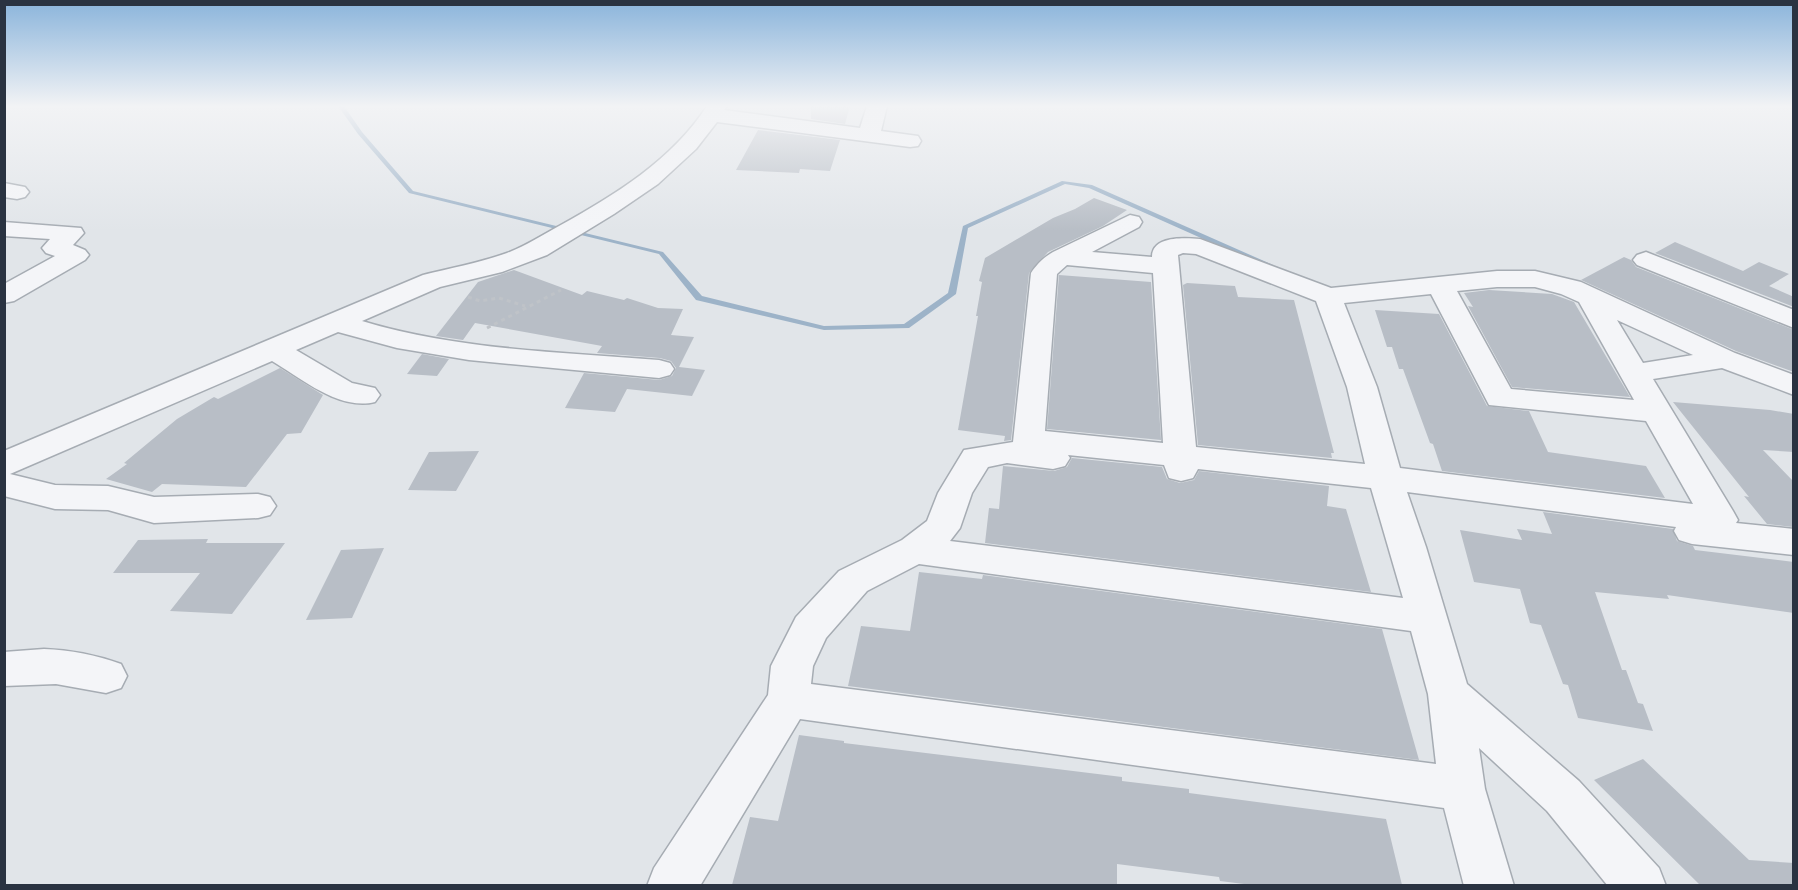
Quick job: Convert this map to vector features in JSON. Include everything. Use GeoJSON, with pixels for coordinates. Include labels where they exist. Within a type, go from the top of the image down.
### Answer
{"type":"FeatureCollection","features":[{"type":"Feature","properties":{"kind":"street"},"geometry":{"type":"LineString","coordinates":[[4,464],[432,281],[483,270],[529,253],[622,200],[677,156],[684,148]]}},
{"type":"Feature","properties":{"kind":"street"},"geometry":{"type":"LineString","coordinates":[[1130,222],[1062,257],[1044,273],[1028,440],[1180,463],[1389,486],[1559,501],[1720,520],[1589,296]]}},
{"type":"Feature","properties":{"kind":"street"},"geometry":{"type":"LineString","coordinates":[[4,229],[72,233],[55,248],[77,254],[4,295]]}},
{"type":"Feature","properties":{"kind":"street"},"geometry":{"type":"LineString","coordinates":[[1180,463],[1165,252],[1179,245],[1200,247],[1328,296],[1497,279],[1534,279],[1571,288],[1725,359],[1794,386]]}},
{"type":"Feature","properties":{"kind":"street"},"geometry":{"type":"LineString","coordinates":[[1062,257],[1166,266]]}},
{"type":"Feature","properties":{"kind":"street"},"geometry":{"type":"LineString","coordinates":[[1646,260],[1794,320]]}},
{"type":"Feature","properties":{"kind":"street"},"geometry":{"type":"LineString","coordinates":[[1441,286],[1500,398],[1658,412]]}},
{"type":"Feature","properties":{"kind":"street"},"geometry":{"type":"LineString","coordinates":[[1328,296],[1362,387],[1449,694],[1462,789],[1489,885]]}},
{"type":"Feature","properties":{"kind":"street"},"geometry":{"type":"LineString","coordinates":[[335,322],[405,341],[453,348],[537,359],[659,369]]}},
{"type":"Feature","properties":{"kind":"street"},"geometry":{"type":"LineString","coordinates":[[274,350],[342,390],[364,395]]}},
{"type":"Feature","properties":{"kind":"street"},"geometry":{"type":"LineString","coordinates":[[1634,374],[1725,359]]}},
{"type":"Feature","properties":{"kind":"street"},"geometry":{"type":"LineString","coordinates":[[672,885],[789,699],[792,666],[810,628],[853,581],[915,550],[942,528],[955,493],[976,458],[1007,452],[1180,463]]}},
{"type":"Feature","properties":{"kind":"street"},"geometry":{"type":"LineString","coordinates":[[4,484],[56,497],[108,498],[154,510],[258,506]]}},
{"type":"Feature","properties":{"kind":"street"},"geometry":{"type":"LineString","coordinates":[[1389,486],[1486,509],[1794,542]]}},
{"type":"Feature","properties":{"kind":"street"},"geometry":{"type":"LineString","coordinates":[[915,550],[1426,617]]}},
{"type":"Feature","properties":{"kind":"street"},"geometry":{"type":"LineString","coordinates":[[4,669],[45,664],[70,666],[106,676]]}},
{"type":"Feature","properties":{"kind":"street"},"geometry":{"type":"LineString","coordinates":[[1449,694],[1563,796],[1641,885]]}},
{"type":"Feature","properties":{"kind":"street"},"geometry":{"type":"LineString","coordinates":[[789,699],[1462,789]]}},
{"type":"Feature","properties":{"kind":"path"},"geometry":{"type":"LineString","coordinates":[[453,348],[506,316],[561,290]]}},
{"type":"Feature","properties":{"kind":"building"},"geometry":{"type":"Polygon","coordinates":[[[748,148],[838,148],[830,171],[800,169],[799,173],[736,170],[748,148]]]}},
{"type":"Feature","properties":{"kind":"building"},"geometry":{"type":"Polygon","coordinates":[[[1094,198],[1127,210],[1103,226],[1048,252],[1029,273],[1011,440],[1004,441],[1005,436],[958,430],[978,316],[976,316],[982,282],[979,281],[985,258],[1053,218],[1094,198]]]}},
{"type":"Feature","properties":{"kind":"building"},"geometry":{"type":"Polygon","coordinates":[[[1675,242],[1743,271],[1759,262],[1789,274],[1769,286],[1794,297],[1794,307],[1655,253],[1675,242]]]}},
{"type":"Feature","properties":{"kind":"building"},"geometry":{"type":"Polygon","coordinates":[[[1624,257],[1631,260],[1636,267],[1794,330],[1794,372],[1736,351],[1581,280],[1624,257]]]}},
{"type":"Feature","properties":{"kind":"building"},"geometry":{"type":"Polygon","coordinates":[[[514,270],[582,295],[587,291],[624,300],[627,298],[658,308],[683,309],[671,335],[694,337],[679,367],[705,370],[692,396],[627,389],[615,412],[565,408],[584,373],[659,380],[672,376],[676,368],[671,361],[660,358],[597,353],[602,346],[475,323],[463,340],[436,336],[478,282],[514,270]]]}},
{"type":"Feature","properties":{"kind":"building"},"geometry":{"type":"Polygon","coordinates":[[[1059,275],[1151,282],[1161,440],[1047,429],[1059,275]]]}},
{"type":"Feature","properties":{"kind":"building"},"geometry":{"type":"Polygon","coordinates":[[[1187,283],[1235,286],[1238,297],[1294,300],[1334,453],[1331,453],[1332,458],[1198,445],[1183,285],[1187,283]]]}},
{"type":"Feature","properties":{"kind":"building"},"geometry":{"type":"Polygon","coordinates":[[[1489,290],[1552,294],[1574,302],[1630,397],[1512,387],[1468,306],[1473,307],[1464,293],[1489,290]]]}},
{"type":"Feature","properties":{"kind":"building"},"geometry":{"type":"Polygon","coordinates":[[[1375,310],[1439,314],[1487,406],[1529,411],[1548,452],[1646,466],[1665,498],[1442,471],[1403,369],[1399,369],[1392,347],[1387,347],[1375,310]]]}},
{"type":"Feature","properties":{"kind":"building"},"geometry":{"type":"Polygon","coordinates":[[[422,354],[449,359],[437,376],[407,374],[422,354]]]}},
{"type":"Feature","properties":{"kind":"building"},"geometry":{"type":"Polygon","coordinates":[[[280,368],[323,395],[301,433],[287,434],[246,487],[162,484],[152,492],[106,479],[127,464],[124,463],[177,419],[214,397],[218,399],[280,368]]]}},
{"type":"Feature","properties":{"kind":"building"},"geometry":{"type":"Polygon","coordinates":[[[1673,402],[1794,414],[1794,452],[1763,450],[1794,482],[1793,527],[1767,524],[1744,496],[1749,497],[1673,402]]]}},
{"type":"Feature","properties":{"kind":"building"},"geometry":{"type":"Polygon","coordinates":[[[479,451],[456,491],[408,490],[429,452],[479,451]]]}},
{"type":"Feature","properties":{"kind":"building"},"geometry":{"type":"Polygon","coordinates":[[[1072,458],[1162,467],[1167,479],[1180,483],[1194,480],[1199,471],[1329,486],[1327,506],[1346,509],[1371,592],[985,543],[989,508],[999,509],[1003,466],[1054,471],[1067,467],[1072,458]]]}},
{"type":"Feature","properties":{"kind":"building"},"geometry":{"type":"Polygon","coordinates":[[[1543,512],[1673,529],[1677,541],[1693,546],[1695,550],[1794,562],[1794,613],[1667,595],[1669,599],[1595,592],[1622,670],[1626,670],[1638,703],[1643,704],[1653,731],[1578,718],[1568,685],[1563,684],[1541,625],[1530,623],[1520,589],[1474,582],[1460,530],[1522,540],[1517,529],[1552,534],[1543,512]]]}},
{"type":"Feature","properties":{"kind":"building"},"geometry":{"type":"Polygon","coordinates":[[[208,539],[206,543],[285,543],[232,614],[170,611],[200,573],[113,573],[138,540],[208,539]]]}},
{"type":"Feature","properties":{"kind":"building"},"geometry":{"type":"Polygon","coordinates":[[[384,548],[352,618],[306,620],[341,550],[384,548]]]}},
{"type":"Feature","properties":{"kind":"building"},"geometry":{"type":"Polygon","coordinates":[[[919,572],[982,579],[983,575],[1382,629],[1419,760],[848,686],[861,626],[910,631],[919,572]]]}},
{"type":"Feature","properties":{"kind":"building"},"geometry":{"type":"Polygon","coordinates":[[[799,735],[844,741],[844,743],[1122,777],[1122,781],[1189,789],[1189,793],[1386,819],[1402,885],[1252,885],[1220,881],[1219,877],[1117,864],[1117,885],[732,885],[750,817],[778,821],[799,735]]]}},
{"type":"Feature","properties":{"kind":"building"},"geometry":{"type":"Polygon","coordinates":[[[1643,759],[1749,860],[1794,863],[1794,885],[1700,885],[1594,780],[1643,759]]]}},
{"type":"Feature","properties":{"kind":"waterway"},"geometry":{"type":"LineString","coordinates":[[373,148],[411,192],[661,253],[699,298],[824,328],[906,326],[952,294],[965,227],[1064,182],[1090,186],[1269,265]]}}]}
